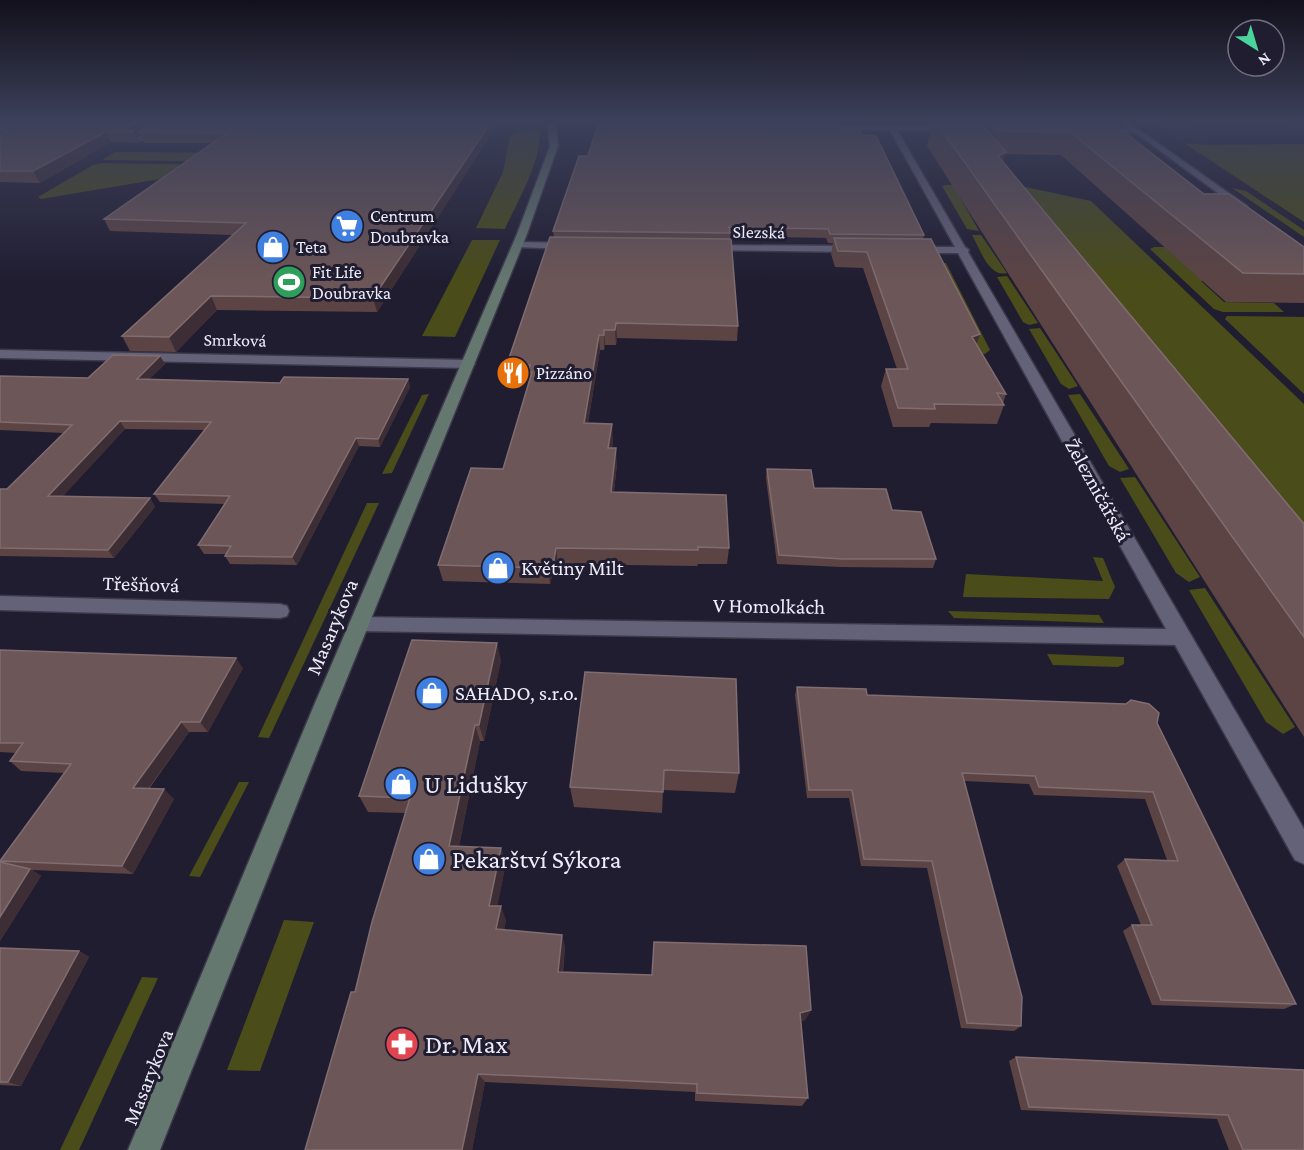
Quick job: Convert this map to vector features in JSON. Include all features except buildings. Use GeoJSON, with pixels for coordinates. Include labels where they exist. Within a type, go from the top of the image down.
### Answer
{"type":"FeatureCollection","features":[{"type":"Feature","properties":{"kind":"street","name":"Masarykova"},"geometry":{"type":"LineString","coordinates":[[144,1150],[359,624],[518,245],[544,175]]}},
{"type":"Feature","properties":{"kind":"street","name":"Železničářská"},"geometry":{"type":"LineString","coordinates":[[920,175],[1090,474],[1179,637],[1304,852]]}},
{"type":"Feature","properties":{"kind":"street"},"geometry":{"type":"LineString","coordinates":[[1198,175],[1250,212]]}},
{"type":"Feature","properties":{"kind":"street"},"geometry":{"type":"LineString","coordinates":[[518,245],[579,246]]}},
{"type":"Feature","properties":{"kind":"street","name":"Slezská"},"geometry":{"type":"LineString","coordinates":[[692,248],[871,249]]}},
{"type":"Feature","properties":{"kind":"street"},"geometry":{"type":"LineString","coordinates":[[907,250],[964,250]]}},
{"type":"Feature","properties":{"kind":"street","name":"Smrková"},"geometry":{"type":"LineString","coordinates":[[0,354],[468,364]]}},
{"type":"Feature","properties":{"kind":"street","name":"Třešňová"},"geometry":{"type":"LineString","coordinates":[[0,603],[280,611]]}},
{"type":"Feature","properties":{"kind":"street","name":"V Homolkách"},"geometry":{"type":"LineString","coordinates":[[359,624],[1179,637]]}},
{"type":"Feature","properties":{"kind":"shaded area"},"geometry":{"type":"Polygon","coordinates":[[[76,175],[185,175],[41,199],[38,197],[76,175]]]}},
{"type":"Feature","properties":{"kind":"shaded area"},"geometry":{"type":"Polygon","coordinates":[[[502,175],[530,175],[505,229],[476,228],[502,175]]]}},
{"type":"Feature","properties":{"kind":"shaded area"},"geometry":{"type":"Polygon","coordinates":[[[1232,175],[1304,175],[1304,222],[1232,175]]]}},
{"type":"Feature","properties":{"kind":"shaded area"},"geometry":{"type":"Polygon","coordinates":[[[1011,184],[1091,201],[1304,404],[1304,554],[1011,184]]]}},
{"type":"Feature","properties":{"kind":"shaded area"},"geometry":{"type":"Polygon","coordinates":[[[994,185],[954,187],[979,231],[967,229],[942,186],[994,185]]]}},
{"type":"Feature","properties":{"kind":"shaded area"},"geometry":{"type":"Polygon","coordinates":[[[1232,188],[1246,191],[1304,230],[1304,237],[1232,188]]]}},
{"type":"Feature","properties":{"kind":"shaded area"},"geometry":{"type":"Polygon","coordinates":[[[972,235],[981,235],[1007,273],[995,271],[990,267],[972,235]]]}},
{"type":"Feature","properties":{"kind":"shaded area"},"geometry":{"type":"Polygon","coordinates":[[[472,240],[500,240],[455,337],[422,336],[472,240]]]}},
{"type":"Feature","properties":{"kind":"shaded area"},"geometry":{"type":"Polygon","coordinates":[[[1154,247],[1255,247],[1294,281],[1201,281],[1224,302],[1274,303],[1284,312],[1223,312],[1214,309],[1150,249],[1154,247]]]}},
{"type":"Feature","properties":{"kind":"shaded area"},"geometry":{"type":"Polygon","coordinates":[[[926,262],[946,263],[990,350],[985,354],[976,354],[926,262]]]}},
{"type":"Feature","properties":{"kind":"shaded area"},"geometry":{"type":"Polygon","coordinates":[[[1007,276],[1038,323],[1029,325],[1023,322],[997,277],[1007,276]]]}},
{"type":"Feature","properties":{"kind":"shaded area"},"geometry":{"type":"Polygon","coordinates":[[[1227,316],[1304,317],[1304,394],[1225,319],[1227,316]]]}},
{"type":"Feature","properties":{"kind":"shaded area"},"geometry":{"type":"Polygon","coordinates":[[[1040,328],[1078,386],[1069,389],[1061,384],[1029,329],[1040,328]]]}},
{"type":"Feature","properties":{"kind":"shaded area"},"geometry":{"type":"Polygon","coordinates":[[[429,394],[392,473],[382,474],[422,395],[429,394]]]}},
{"type":"Feature","properties":{"kind":"shaded area"},"geometry":{"type":"Polygon","coordinates":[[[1080,394],[1129,469],[1120,472],[1109,466],[1068,395],[1080,394]]]}},
{"type":"Feature","properties":{"kind":"shaded area"},"geometry":{"type":"Polygon","coordinates":[[[1135,477],[1200,577],[1189,582],[1176,573],[1120,478],[1135,477]]]}},
{"type":"Feature","properties":{"kind":"shaded area"},"geometry":{"type":"Polygon","coordinates":[[[367,503],[379,503],[269,738],[258,737],[367,503]]]}},
{"type":"Feature","properties":{"kind":"shaded area"},"geometry":{"type":"Polygon","coordinates":[[[1093,557],[1103,558],[1115,587],[1109,599],[963,597],[966,574],[1103,581],[1093,557]]]}},
{"type":"Feature","properties":{"kind":"shaded area"},"geometry":{"type":"Polygon","coordinates":[[[1205,588],[1295,727],[1283,734],[1266,722],[1189,590],[1205,588]]]}},
{"type":"Feature","properties":{"kind":"shaded area"},"geometry":{"type":"Polygon","coordinates":[[[948,611],[1099,615],[1104,623],[954,618],[948,611]]]}},
{"type":"Feature","properties":{"kind":"shaded area"},"geometry":{"type":"Polygon","coordinates":[[[1047,654],[1124,657],[1124,664],[1118,667],[1053,665],[1047,654]]]}},
{"type":"Feature","properties":{"kind":"shaded area"},"geometry":{"type":"Polygon","coordinates":[[[239,782],[249,782],[200,877],[189,876],[239,782]]]}},
{"type":"Feature","properties":{"kind":"shaded area"},"geometry":{"type":"Polygon","coordinates":[[[284,920],[314,922],[260,1071],[227,1070],[284,920]]]}},
{"type":"Feature","properties":{"kind":"shaded area"},"geometry":{"type":"Polygon","coordinates":[[[142,977],[158,978],[79,1150],[60,1150],[142,977]]]}},
{"type":"Feature","properties":{"kind":"place","name":"Centrum Doubravka"},"geometry":{"type":"Point","coordinates":[347,226]}},
{"type":"Feature","properties":{"kind":"place","name":"Teta"},"geometry":{"type":"Point","coordinates":[273,247]}},
{"type":"Feature","properties":{"kind":"place","name":"Fit Life Doubravka"},"geometry":{"type":"Point","coordinates":[289,282]}},
{"type":"Feature","properties":{"kind":"place","name":"Pizzáno"},"geometry":{"type":"Point","coordinates":[513,373]}},
{"type":"Feature","properties":{"kind":"place","name":"Květiny Milt"},"geometry":{"type":"Point","coordinates":[498,568]}},
{"type":"Feature","properties":{"kind":"place","name":"SAHADO, s.r.o."},"geometry":{"type":"Point","coordinates":[432,693]}},
{"type":"Feature","properties":{"kind":"place","name":"U Lidušky"},"geometry":{"type":"Point","coordinates":[401,784]}},
{"type":"Feature","properties":{"kind":"place","name":"Pekarštví Sýkora"},"geometry":{"type":"Point","coordinates":[429,859]}},
{"type":"Feature","properties":{"kind":"place","name":"Dr. Max"},"geometry":{"type":"Point","coordinates":[402,1044]}}]}
